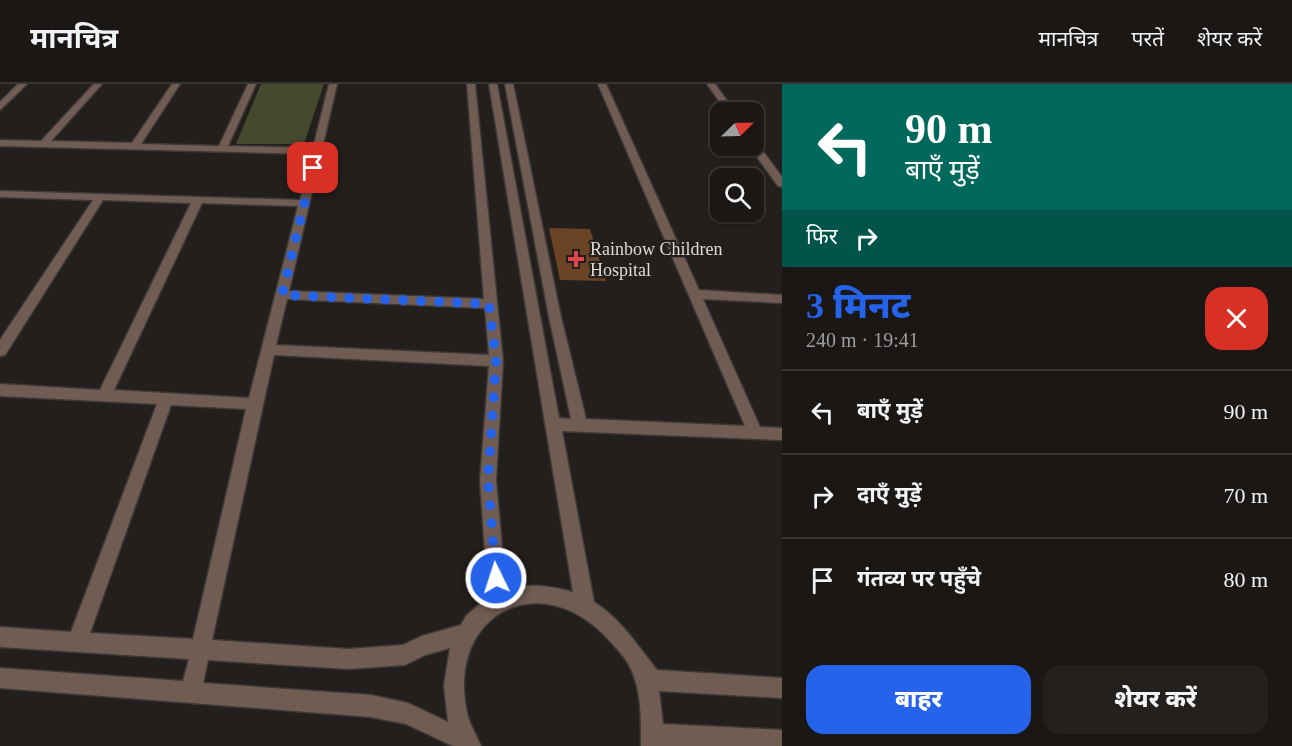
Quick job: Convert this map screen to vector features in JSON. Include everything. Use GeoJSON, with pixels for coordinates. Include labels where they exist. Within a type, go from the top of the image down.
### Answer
{"type":"FeatureCollection","features":[{"type":"Feature","properties":{"kind":"street"},"geometry":{"type":"LineString","coordinates":[[0,106],[23,84]]}},
{"type":"Feature","properties":{"kind":"street"},"geometry":{"type":"LineString","coordinates":[[44,144],[98,84]]}},
{"type":"Feature","properties":{"kind":"street"},"geometry":{"type":"LineString","coordinates":[[134,147],[176,84]]}},
{"type":"Feature","properties":{"kind":"street"},"geometry":{"type":"LineString","coordinates":[[222,149],[252,84]]}},
{"type":"Feature","properties":{"kind":"street"},"geometry":{"type":"LineString","coordinates":[[191,693],[255,404],[333,84]]}},
{"type":"Feature","properties":{"kind":"street"},"geometry":{"type":"LineString","coordinates":[[471,84],[489,304],[496,361],[488,480],[498,601]]}},
{"type":"Feature","properties":{"kind":"street"},"geometry":{"type":"LineString","coordinates":[[493,84],[585,607]]}},
{"type":"Feature","properties":{"kind":"street"},"geometry":{"type":"LineString","coordinates":[[509,84],[555,316],[580,425]]}},
{"type":"Feature","properties":{"kind":"street"},"geometry":{"type":"LineString","coordinates":[[603,84],[755,432]]}},
{"type":"Feature","properties":{"kind":"street"},"geometry":{"type":"LineString","coordinates":[[711,84],[724,102]]}},
{"type":"Feature","properties":{"kind":"street"},"geometry":{"type":"LineString","coordinates":[[0,143],[317,151]]}},
{"type":"Feature","properties":{"kind":"street"},"geometry":{"type":"LineString","coordinates":[[762,156],[782,184]]}},
{"type":"Feature","properties":{"kind":"street"},"geometry":{"type":"LineString","coordinates":[[2,196],[304,203]]}},
{"type":"Feature","properties":{"kind":"street"},"geometry":{"type":"LineString","coordinates":[[0,351],[100,197]]}},
{"type":"Feature","properties":{"kind":"street"},"geometry":{"type":"LineString","coordinates":[[104,396],[198,200]]}},
{"type":"Feature","properties":{"kind":"street"},"geometry":{"type":"LineString","coordinates":[[695,294],[782,298]]}},
{"type":"Feature","properties":{"kind":"street"},"geometry":{"type":"LineString","coordinates":[[282,295],[489,304]]}},
{"type":"Feature","properties":{"kind":"street"},"geometry":{"type":"LineString","coordinates":[[268,350],[496,361]]}},
{"type":"Feature","properties":{"kind":"street"},"geometry":{"type":"LineString","coordinates":[[0,390],[255,404]]}},
{"type":"Feature","properties":{"kind":"street"},"geometry":{"type":"LineString","coordinates":[[77,642],[166,399]]}},
{"type":"Feature","properties":{"kind":"street"},"geometry":{"type":"LineString","coordinates":[[553,424],[782,434]]}},
{"type":"Feature","properties":{"kind":"street"},"geometry":{"type":"LineString","coordinates":[[468,743],[454,704],[454,666],[464,634],[474,620],[498,601],[540,592],[572,599],[602,617],[618,632],[652,680],[782,688]]}},
{"type":"Feature","properties":{"kind":"street"},"geometry":{"type":"LineString","coordinates":[[1,638],[348,659],[384,658],[405,654],[422,646],[464,634]]}},
{"type":"Feature","properties":{"kind":"street"},"geometry":{"type":"LineString","coordinates":[[640,664],[653,707],[652,740],[782,741]]}},
{"type":"Feature","properties":{"kind":"street"},"geometry":{"type":"LineString","coordinates":[[0,678],[371,706],[408,714],[468,743]]}},
{"type":"Feature","properties":{"kind":"green space"},"geometry":{"type":"Polygon","coordinates":[[[261,84],[324,84],[304,144],[236,144],[261,84]]]}},
{"type":"Feature","properties":{"kind":"building"},"geometry":{"type":"Polygon","coordinates":[[[549,228],[590,229],[606,281],[560,280],[549,228]]]}},
{"type":"Feature","properties":{"kind":"place","name":"Rainbow Children Hospital"},"geometry":{"type":"Point","coordinates":[576,259]}},
{"type":"Feature","properties":{"kind":"route"},"geometry":{"type":"LineString","coordinates":[[313,168],[282,295],[489,304],[496,361],[488,480],[496,578]]}}]}
